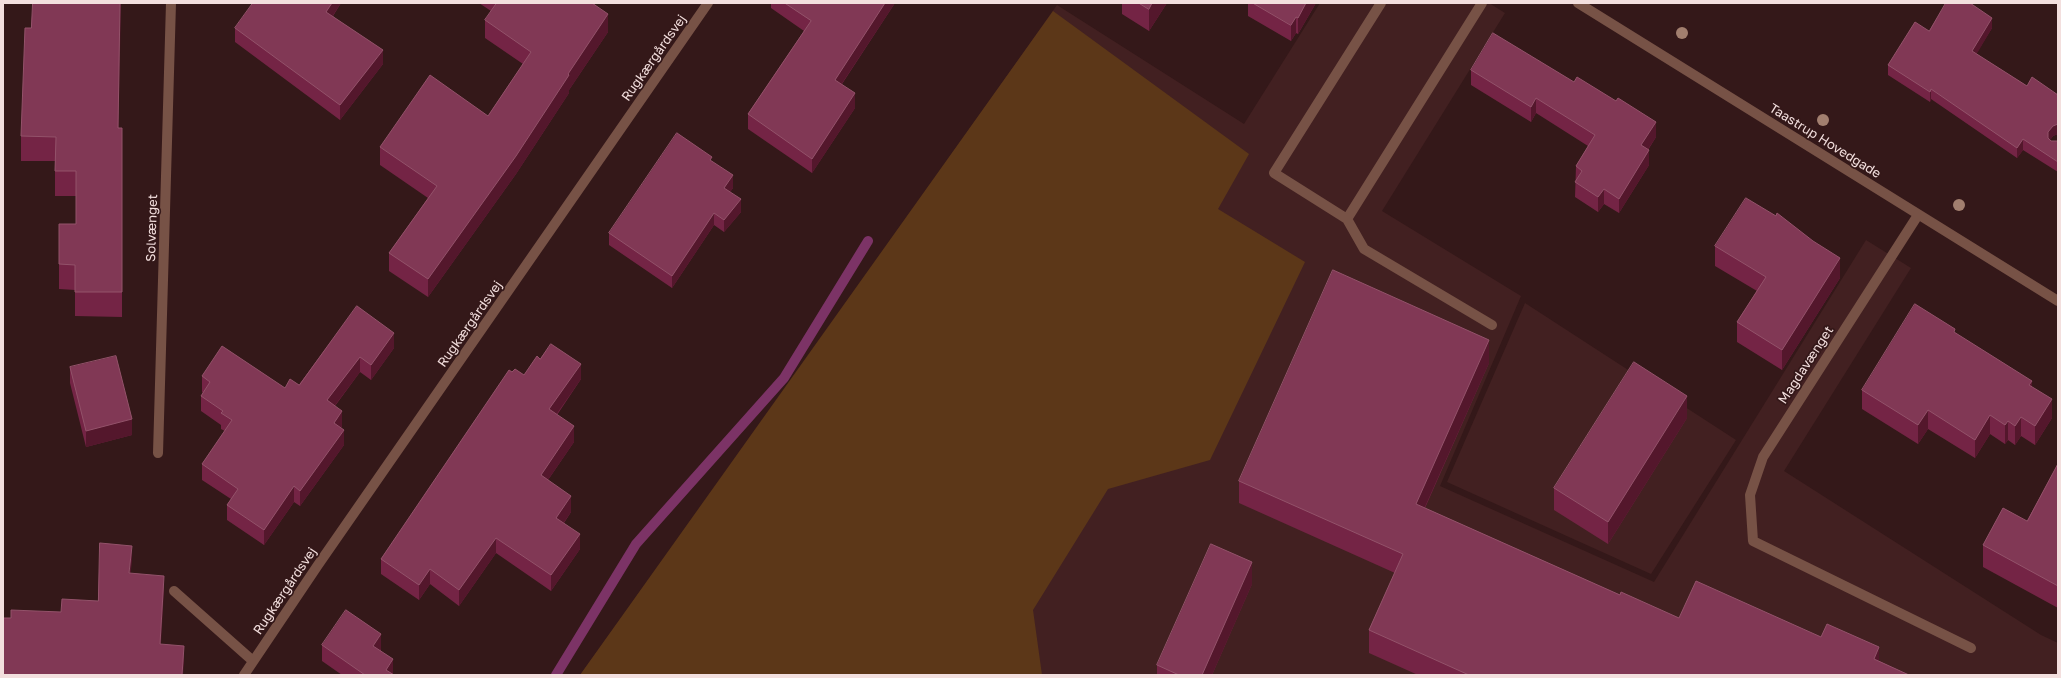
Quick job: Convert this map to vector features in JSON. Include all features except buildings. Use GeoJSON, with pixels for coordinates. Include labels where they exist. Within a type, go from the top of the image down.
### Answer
{"type":"FeatureCollection","features":[{"type":"Feature","properties":{"kind":"street","name":"Solvænget"},"geometry":{"type":"LineString","coordinates":[[158,453],[171,3]]}},
{"type":"Feature","properties":{"kind":"street","name":"Rugkærgårdsvej"},"geometry":{"type":"LineString","coordinates":[[244,675],[708,3]]}},
{"type":"Feature","properties":{"kind":"street"},"geometry":{"type":"LineString","coordinates":[[1381,3],[1274,173],[1347,218],[1364,249],[1492,325]]}},
{"type":"Feature","properties":{"kind":"street"},"geometry":{"type":"LineString","coordinates":[[1347,218],[1482,3]]}},
{"type":"Feature","properties":{"kind":"street","name":"Taastrup Hovedgade"},"geometry":{"type":"LineString","coordinates":[[1578,3],[2058,301]]}},
{"type":"Feature","properties":{"kind":"street","name":"Magdavænget"},"geometry":{"type":"LineString","coordinates":[[1918,215],[1763,457],[1750,495],[1753,541],[1971,648]]}},
{"type":"Feature","properties":{"kind":"street"},"geometry":{"type":"LineString","coordinates":[[174,591],[253,661]]}},
{"type":"Feature","properties":{"kind":"shaded area"},"geometry":{"type":"Polygon","coordinates":[[[1320,3],[1489,3],[1505,13],[1382,211],[1521,296],[1440,486],[1654,582],[1866,240],[1911,268],[1784,471],[2041,635],[2058,643],[2058,675],[580,675],[784,391],[1057,5],[1244,124],[1320,3]]]}},
{"type":"Feature","properties":{"kind":"shaded area"},"geometry":{"type":"Polygon","coordinates":[[[1053,11],[1249,154],[1218,209],[1305,262],[1210,460],[1108,489],[1033,610],[1042,675],[580,675],[1053,11]]]}},
{"type":"Feature","properties":{"kind":"shaded area"},"geometry":{"type":"Polygon","coordinates":[[[1525,303],[1736,440],[1651,574],[1447,482],[1525,303]]]}},
{"type":"Feature","properties":{"kind":"waterway"},"geometry":{"type":"LineString","coordinates":[[556,675],[636,544],[784,378],[868,241]]}}]}
